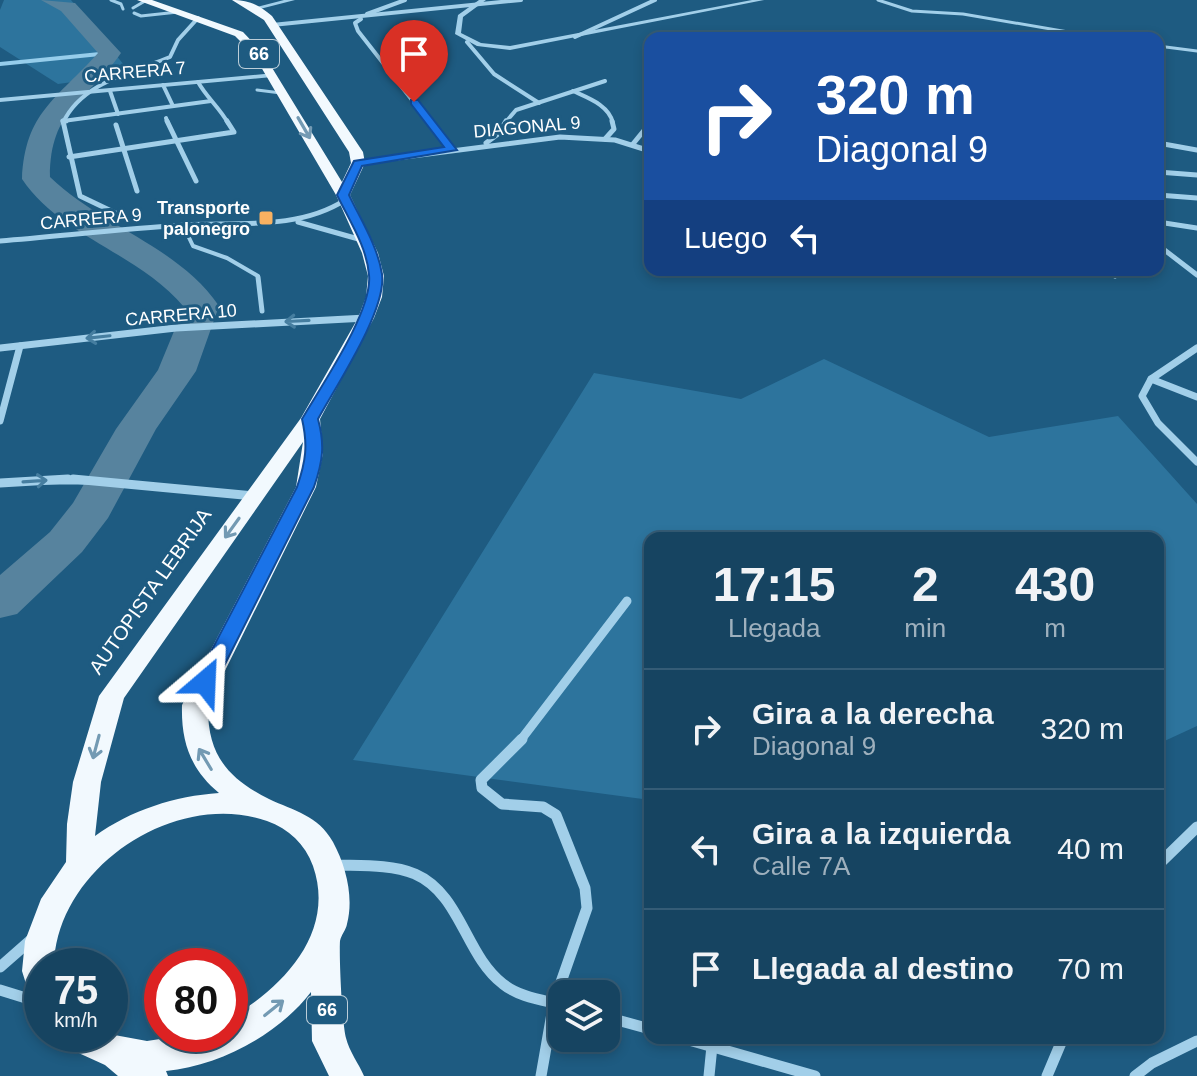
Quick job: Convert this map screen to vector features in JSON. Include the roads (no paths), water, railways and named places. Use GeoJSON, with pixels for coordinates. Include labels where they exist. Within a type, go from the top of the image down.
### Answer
{"type":"FeatureCollection","features":[{"type":"Feature","properties":{"kind":"highway"},"geometry":{"type":"LineString","coordinates":[[175,0],[172,4],[188,15]]}},
{"type":"Feature","properties":{"kind":"highway","name":"66"},"geometry":{"type":"LineString","coordinates":[[237,0],[256,8],[272,25],[356,152],[358,163]]}},
{"type":"Feature","properties":{"kind":"highway","name":"AUTOPISTA LEBRIJA"},"geometry":{"type":"LineString","coordinates":[[81,865],[81,824],[87,782],[112,696],[310,419],[366,318],[374,297],[376,276],[344,198],[258,53],[239,34],[188,15],[138,6]]}},
{"type":"Feature","properties":{"kind":"highway"},"geometry":{"type":"LineString","coordinates":[[344,198],[358,163]]}},
{"type":"Feature","properties":{"kind":"highway"},"geometry":{"type":"LineString","coordinates":[[263,808],[217,779],[198,749],[193,728],[195,705],[306,487],[315,460],[316,443],[310,419]]}},
{"type":"Feature","properties":{"kind":"highway"},"geometry":{"type":"LineString","coordinates":[[39,948],[43,927],[59,895],[81,865],[114,838],[164,814],[189,806],[228,802],[263,808],[286,816],[305,829],[320,845],[330,865],[335,888],[334,913],[327,940],[307,975],[277,1008],[238,1034],[194,1051],[149,1057],[107,1052]]}},
{"type":"Feature","properties":{"kind":"highway","name":"66"},"geometry":{"type":"LineString","coordinates":[[327,940],[329,1041],[347,1076]]}},
{"type":"Feature","properties":{"kind":"highway"},"geometry":{"type":"LineString","coordinates":[[107,1052],[151,1076]]}},
{"type":"Feature","properties":{"kind":"street"},"geometry":{"type":"LineString","coordinates":[[256,8],[292,0]]}},
{"type":"Feature","properties":{"kind":"street"},"geometry":{"type":"LineString","coordinates":[[364,18],[358,17],[405,0]]}},
{"type":"Feature","properties":{"kind":"street"},"geometry":{"type":"LineString","coordinates":[[483,0],[460,16],[458,34],[494,74],[539,103]]}},
{"type":"Feature","properties":{"kind":"street"},"geometry":{"type":"LineString","coordinates":[[574,37],[655,0]]}},
{"type":"Feature","properties":{"kind":"street"},"geometry":{"type":"LineString","coordinates":[[467,42],[479,46],[518,48],[761,0]]}},
{"type":"Feature","properties":{"kind":"street"},"geometry":{"type":"LineString","coordinates":[[272,25],[520,1]]}},
{"type":"Feature","properties":{"kind":"street"},"geometry":{"type":"LineString","coordinates":[[126,218],[80,196],[63,121],[74,106],[110,78],[156,65],[170,57],[188,15]]}},
{"type":"Feature","properties":{"kind":"street"},"geometry":{"type":"LineString","coordinates":[[364,18],[355,23],[358,31],[452,150]]}},
{"type":"Feature","properties":{"kind":"street","name":"CARRERA 7"},"geometry":{"type":"LineString","coordinates":[[0,100],[251,80],[272,75]]}},
{"type":"Feature","properties":{"kind":"street"},"geometry":{"type":"LineString","coordinates":[[478,146],[502,132],[512,112],[605,81]]}},
{"type":"Feature","properties":{"kind":"street"},"geometry":{"type":"LineString","coordinates":[[69,157],[234,132],[218,105],[211,101],[198,82]]}},
{"type":"Feature","properties":{"kind":"street"},"geometry":{"type":"LineString","coordinates":[[163,85],[173,106]]}},
{"type":"Feature","properties":{"kind":"street"},"geometry":{"type":"LineString","coordinates":[[110,91],[118,114]]}},
{"type":"Feature","properties":{"kind":"street"},"geometry":{"type":"LineString","coordinates":[[573,91],[595,101],[611,115],[614,129],[605,139]]}},
{"type":"Feature","properties":{"kind":"street"},"geometry":{"type":"LineString","coordinates":[[63,121],[211,101]]}},
{"type":"Feature","properties":{"kind":"street"},"geometry":{"type":"LineString","coordinates":[[166,118],[196,181]]}},
{"type":"Feature","properties":{"kind":"street"},"geometry":{"type":"LineString","coordinates":[[116,125],[137,191]]}},
{"type":"Feature","properties":{"kind":"street"},"geometry":{"type":"LineString","coordinates":[[633,144],[644,131]]}},
{"type":"Feature","properties":{"kind":"street","name":"DIAGONAL 9"},"geometry":{"type":"LineString","coordinates":[[358,163],[560,137],[605,139],[644,149]]}},
{"type":"Feature","properties":{"kind":"street"},"geometry":{"type":"LineString","coordinates":[[1164,144],[1197,150]]}},
{"type":"Feature","properties":{"kind":"street"},"geometry":{"type":"LineString","coordinates":[[1164,172],[1197,175]]}},
{"type":"Feature","properties":{"kind":"street"},"geometry":{"type":"LineString","coordinates":[[1164,195],[1197,198]]}},
{"type":"Feature","properties":{"kind":"street","name":"CARRERA 9"},"geometry":{"type":"LineString","coordinates":[[0,241],[183,225],[281,221],[320,214],[344,198]]}},
{"type":"Feature","properties":{"kind":"street","name":"CARRERA 9"},"geometry":{"type":"LineString","coordinates":[[281,221],[327,227],[364,241]]}},
{"type":"Feature","properties":{"kind":"street"},"geometry":{"type":"LineString","coordinates":[[1164,223],[1197,228]]}},
{"type":"Feature","properties":{"kind":"street"},"geometry":{"type":"LineString","coordinates":[[1164,250],[1197,275]]}},
{"type":"Feature","properties":{"kind":"street","name":"CARRERA 10"},"geometry":{"type":"LineString","coordinates":[[0,348],[176,328],[366,318]]}},
{"type":"Feature","properties":{"kind":"street"},"geometry":{"type":"LineString","coordinates":[[0,421],[20,346]]}},
{"type":"Feature","properties":{"kind":"street"},"geometry":{"type":"LineString","coordinates":[[1197,348],[1151,379],[1142,396],[1145,407],[1197,462]]}},
{"type":"Feature","properties":{"kind":"street"},"geometry":{"type":"LineString","coordinates":[[1151,379],[1197,397]]}},
{"type":"Feature","properties":{"kind":"street"},"geometry":{"type":"LineString","coordinates":[[0,483],[71,479],[255,496]]}},
{"type":"Feature","properties":{"kind":"street"},"geometry":{"type":"LineString","coordinates":[[565,980],[587,908],[585,888],[556,815],[543,807],[502,804],[482,788],[481,780],[513,751],[627,601]]}},
{"type":"Feature","properties":{"kind":"street"},"geometry":{"type":"LineString","coordinates":[[1164,859],[1197,827]]}},
{"type":"Feature","properties":{"kind":"street"},"geometry":{"type":"LineString","coordinates":[[330,865],[393,868],[417,875],[436,887],[478,957],[504,985],[548,1000]]}},
{"type":"Feature","properties":{"kind":"street"},"geometry":{"type":"LineString","coordinates":[[0,967],[43,927]]}},
{"type":"Feature","properties":{"kind":"street"},"geometry":{"type":"LineString","coordinates":[[0,990],[24,997]]}},
{"type":"Feature","properties":{"kind":"street"},"geometry":{"type":"LineString","coordinates":[[620,1021],[644,1027]]}},
{"type":"Feature","properties":{"kind":"street"},"geometry":{"type":"LineString","coordinates":[[1135,1076],[1152,1063],[1197,1041]]}},
{"type":"Feature","properties":{"kind":"street"},"geometry":{"type":"LineString","coordinates":[[704,1044],[815,1076]]}},
{"type":"Feature","properties":{"kind":"street"},"geometry":{"type":"LineString","coordinates":[[1047,1076],[1060,1044]]}},
{"type":"Feature","properties":{"kind":"street"},"geometry":{"type":"LineString","coordinates":[[541,1076],[548,1046]]}},
{"type":"Feature","properties":{"kind":"street"},"geometry":{"type":"LineString","coordinates":[[709,1076],[712,1046]]}},
{"type":"Feature","properties":{"kind":"lane"},"geometry":{"type":"LineString","coordinates":[[111,0],[121,4],[123,9]]}},
{"type":"Feature","properties":{"kind":"lane"},"geometry":{"type":"LineString","coordinates":[[878,0],[912,11],[963,14],[1068,32]]}},
{"type":"Feature","properties":{"kind":"lane"},"geometry":{"type":"LineString","coordinates":[[1164,47],[1197,51]]}},
{"type":"Feature","properties":{"kind":"lane"},"geometry":{"type":"LineString","coordinates":[[257,90],[283,93]]}},
{"type":"Feature","properties":{"kind":"lane"},"geometry":{"type":"LineString","coordinates":[[183,225],[193,246],[233,260],[258,276],[262,311]]}},
{"type":"Feature","properties":{"kind":"waterway"},"geometry":{"type":"LineString","coordinates":[[0,602],[66,542],[92,508],[136,429],[177,371],[202,306],[165,269],[75,213],[36,179],[37,156],[48,121],[110,53],[68,7],[51,0]]}},
{"type":"Feature","properties":{"kind":"waterway"},"geometry":{"type":"LineString","coordinates":[[0,64],[110,53]]}},
{"type":"Feature","properties":{"kind":"place","name":"Transporte palonegro"},"geometry":{"type":"Point","coordinates":[266,218]}}]}
